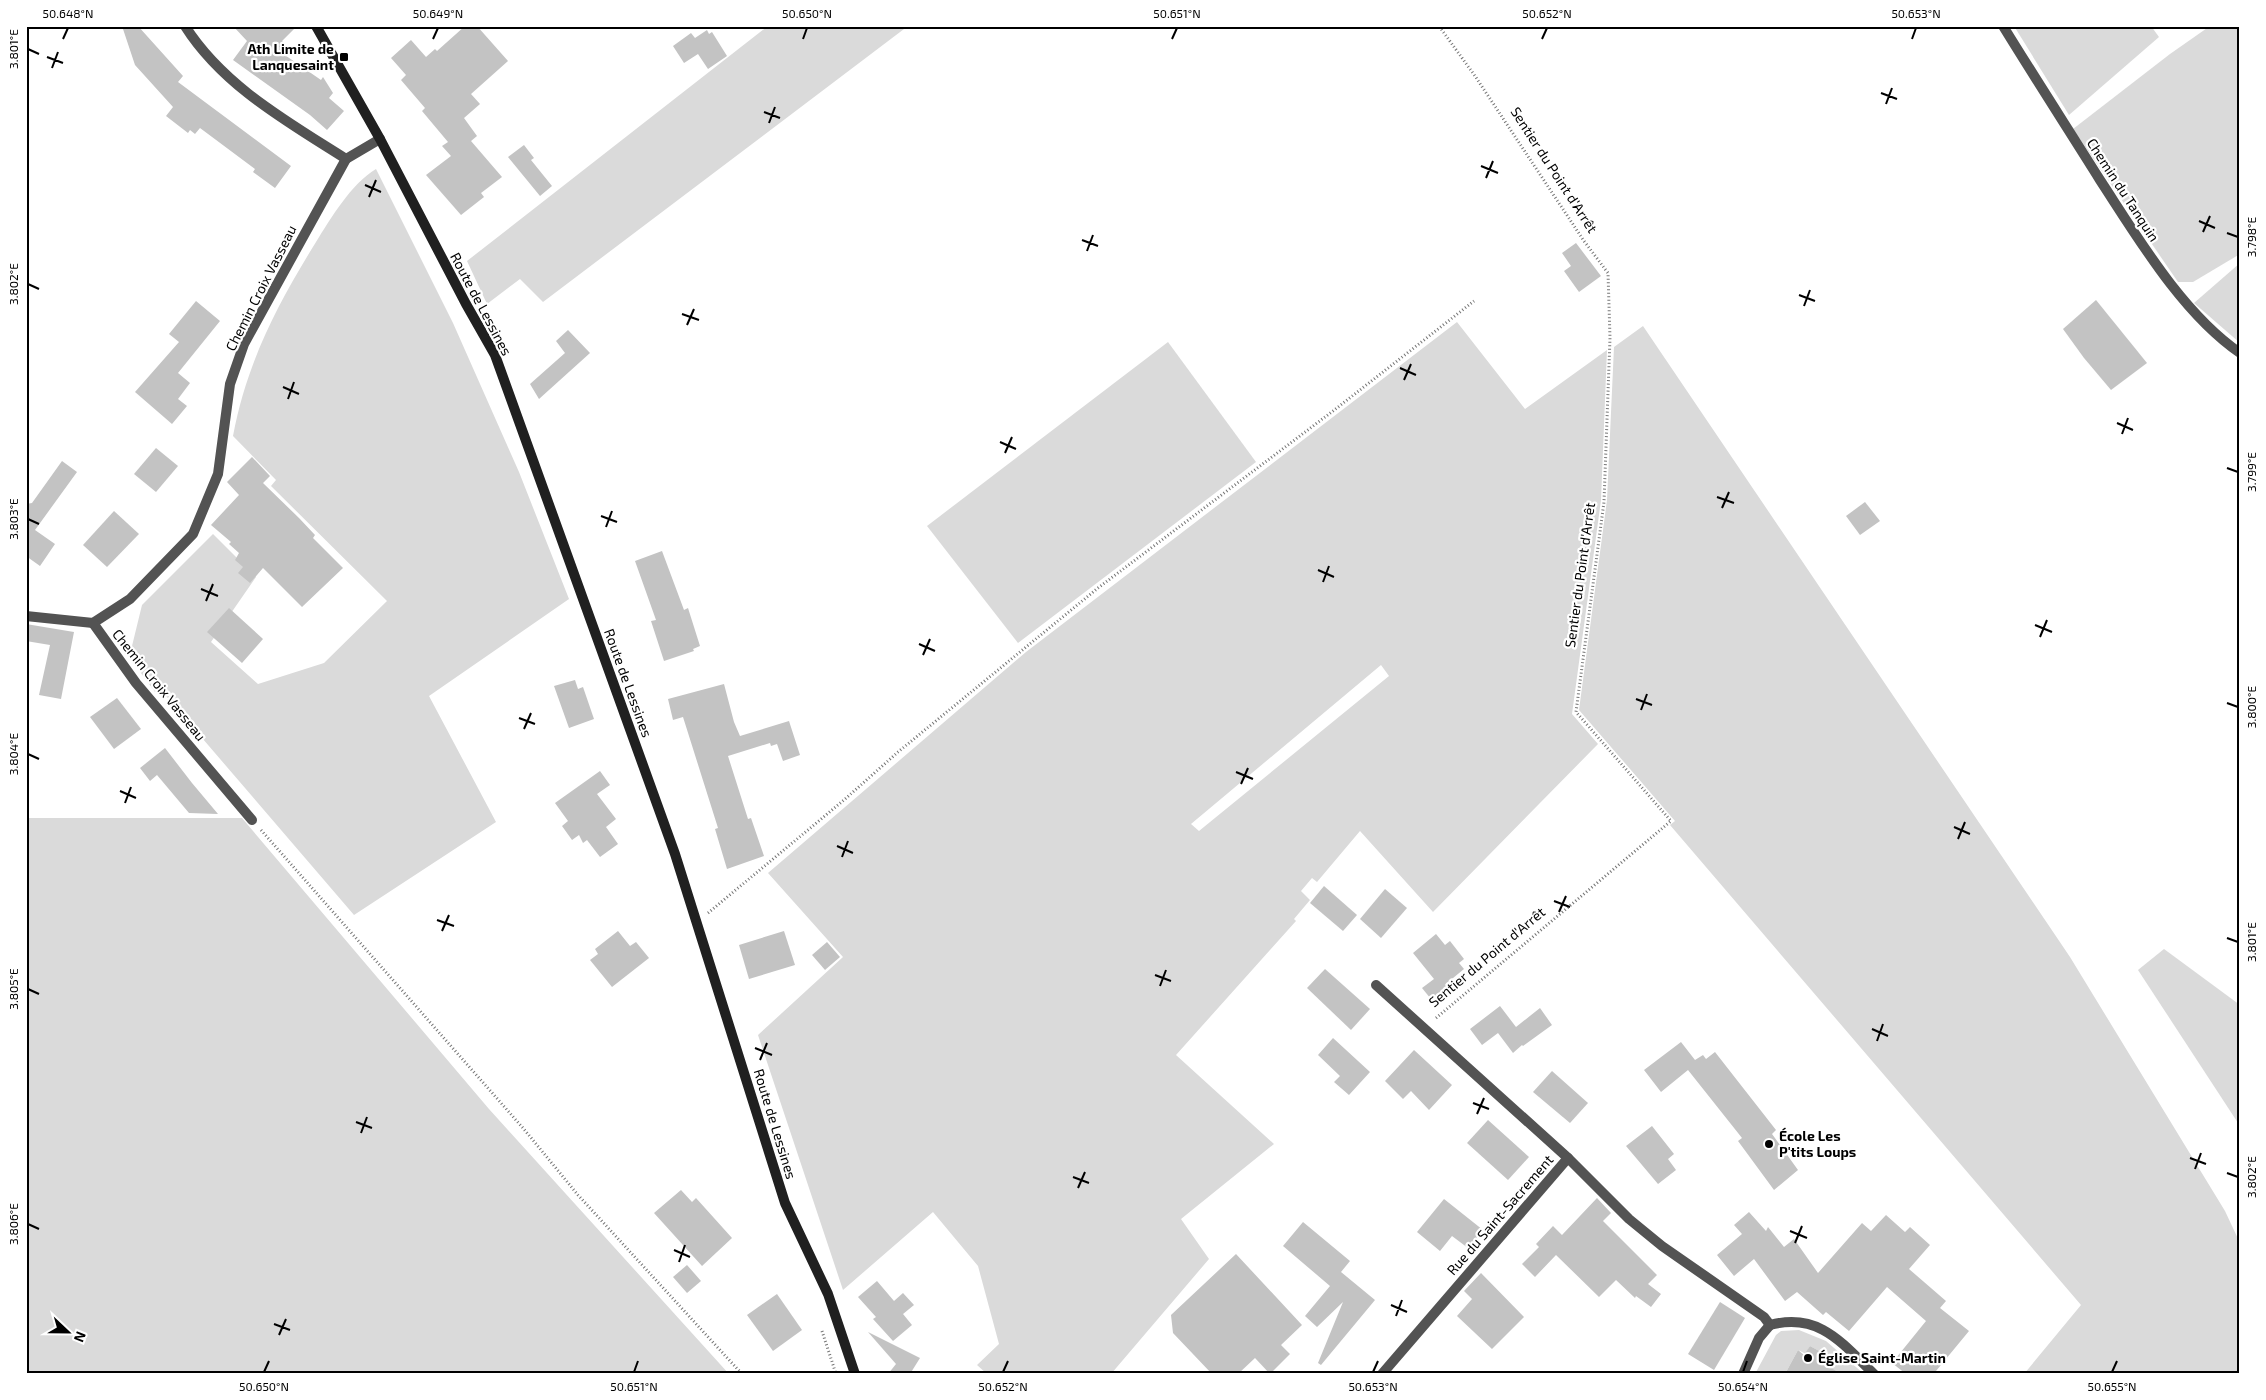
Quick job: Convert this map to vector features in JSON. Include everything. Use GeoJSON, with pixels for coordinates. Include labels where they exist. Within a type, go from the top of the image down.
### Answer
{"type":"FeatureCollection","features":[{"type":"Feature","properties":{"kind":"main road","name":"Route de Lessines"},"geometry":{"type":"LineString","coordinates":[[316,26],[380,139],[495,356],[698,921],[785,1202],[828,1294],[855,1374]]}},
{"type":"Feature","properties":{"kind":"street"},"geometry":{"type":"LineString","coordinates":[[185,26],[202,52],[227,76],[262,104],[346,159],[380,139]]}},
{"type":"Feature","properties":{"kind":"street","name":"Chemin du Tanquin"},"geometry":{"type":"LineString","coordinates":[[2003,26],[2142,245],[2187,304],[2230,346],[2240,353]]}},
{"type":"Feature","properties":{"kind":"street","name":"Chemin Croix Vasseau"},"geometry":{"type":"LineString","coordinates":[[252,820],[136,683],[92,623],[130,599],[193,534],[218,474],[230,384],[244,344],[346,159]]}},
{"type":"Feature","properties":{"kind":"street"},"geometry":{"type":"LineString","coordinates":[[26,616],[92,623]]}},
{"type":"Feature","properties":{"kind":"street"},"geometry":{"type":"LineString","coordinates":[[1376,985],[1568,1158]]}},
{"type":"Feature","properties":{"kind":"street","name":"Rue du Saint-Sacrement"},"geometry":{"type":"LineString","coordinates":[[1382,1374],[1568,1158],[1628,1219],[1662,1246],[1764,1316],[1770,1325]]}},
{"type":"Feature","properties":{"kind":"street"},"geometry":{"type":"LineString","coordinates":[[1743,1374],[1759,1338],[1770,1325],[1786,1321],[1803,1321],[1834,1336],[1874,1374]]}},
{"type":"Feature","properties":{"kind":"path","name":"Sentier du Point d'Arrêt"},"geometry":{"type":"LineString","coordinates":[[1424,1028],[1671,821],[1576,712],[1604,502],[1610,338],[1608,273],[1584,241],[1491,100],[1439,26]]}},
{"type":"Feature","properties":{"kind":"path"},"geometry":{"type":"LineString","coordinates":[[698,921],[844,800],[898,752],[1098,588],[1333,411],[1474,300]]}},
{"type":"Feature","properties":{"kind":"path"},"geometry":{"type":"LineString","coordinates":[[252,820],[523,1128],[578,1195],[742,1374]]}},
{"type":"Feature","properties":{"kind":"shaded area"},"geometry":{"type":"Polygon","coordinates":[[[768,26],[908,26],[543,302],[520,279],[487,304],[467,261],[768,26]]]}},
{"type":"Feature","properties":{"kind":"shaded area"},"geometry":{"type":"Polygon","coordinates":[[[2014,26],[2151,26],[2159,37],[2069,115],[2014,26]]]}},
{"type":"Feature","properties":{"kind":"shaded area"},"geometry":{"type":"Polygon","coordinates":[[[2210,26],[2240,26],[2240,254],[2193,282],[2178,282],[2073,129],[2170,54],[2210,26]]]}},
{"type":"Feature","properties":{"kind":"shaded area"},"geometry":{"type":"Polygon","coordinates":[[[376,169],[453,323],[519,472],[569,599],[429,696],[496,822],[354,915],[160,689],[155,692],[138,669],[132,646],[142,605],[213,534],[256,577],[211,642],[258,684],[324,663],[387,601],[271,486],[276,480],[233,436],[246,383],[276,312],[316,242],[342,202],[358,183],[376,169]]]}},
{"type":"Feature","properties":{"kind":"shaded area"},"geometry":{"type":"Polygon","coordinates":[[[2240,263],[2240,343],[2194,303],[2240,263]]]}},
{"type":"Feature","properties":{"kind":"shaded area"},"geometry":{"type":"Polygon","coordinates":[[[1457,322],[1525,409],[1607,350],[1601,500],[1572,714],[1598,744],[1433,912],[1360,831],[1317,882],[1312,878],[1301,891],[1310,900],[1294,919],[1296,921],[1176,1055],[1274,1144],[1181,1219],[1209,1259],[1111,1374],[987,1374],[977,1365],[999,1344],[978,1266],[933,1212],[843,1290],[758,1035],[843,957],[768,873],[1026,652],[1457,322]],[[1381,665],[1191,824],[1199,831],[1389,676],[1381,665]]]}},
{"type":"Feature","properties":{"kind":"shaded area"},"geometry":{"type":"Polygon","coordinates":[[[1643,326],[2070,957],[2225,1211],[2240,1243],[2240,1374],[2024,1374],[2081,1305],[1670,825],[1675,821],[1579,710],[1607,500],[1614,347],[1643,326]]]}},
{"type":"Feature","properties":{"kind":"shaded area"},"geometry":{"type":"Polygon","coordinates":[[[1168,342],[1256,462],[1018,643],[927,526],[1168,342]]]}},
{"type":"Feature","properties":{"kind":"shaded area"},"geometry":{"type":"Polygon","coordinates":[[[26,818],[242,818],[489,1109],[729,1374],[26,1374],[26,818]]]}},
{"type":"Feature","properties":{"kind":"shaded area"},"geometry":{"type":"Polygon","coordinates":[[[2164,949],[2240,1005],[2240,1126],[2138,970],[2164,949]]]}},
{"type":"Feature","properties":{"kind":"shaded area"},"geometry":{"type":"Polygon","coordinates":[[[1799,1330],[1826,1341],[1864,1374],[1826,1374],[1830,1367],[1821,1362],[1825,1354],[1810,1346],[1806,1354],[1798,1350],[1785,1374],[1755,1374],[1776,1335],[1781,1331],[1799,1330]]]}},
{"type":"Feature","properties":{"kind":"building"},"geometry":{"type":"Polygon","coordinates":[[[122,26],[138,26],[183,76],[178,82],[291,166],[275,188],[253,172],[255,169],[200,128],[195,134],[190,130],[188,133],[166,116],[173,107],[135,65],[122,26]]]}},
{"type":"Feature","properties":{"kind":"building"},"geometry":{"type":"Polygon","coordinates":[[[233,26],[297,26],[282,41],[286,45],[279,51],[321,80],[323,77],[333,93],[329,98],[344,111],[327,130],[310,115],[233,60],[247,41],[233,26]]]}},
{"type":"Feature","properties":{"kind":"building"},"geometry":{"type":"Polygon","coordinates":[[[465,26],[477,26],[508,61],[471,94],[480,104],[464,118],[477,136],[471,141],[502,177],[481,193],[484,197],[461,215],[426,175],[451,156],[442,146],[448,142],[422,111],[425,108],[401,80],[406,75],[391,58],[411,40],[426,57],[435,49],[437,51],[465,26]]]}},
{"type":"Feature","properties":{"kind":"building"},"geometry":{"type":"Polygon","coordinates":[[[707,30],[709,34],[712,32],[727,56],[708,69],[698,54],[684,63],[673,46],[691,33],[695,38],[707,30]]]}},
{"type":"Feature","properties":{"kind":"building"},"geometry":{"type":"Polygon","coordinates":[[[524,145],[534,158],[531,160],[552,186],[540,196],[508,157],[524,145]]]}},
{"type":"Feature","properties":{"kind":"building"},"geometry":{"type":"Polygon","coordinates":[[[1576,243],[1601,276],[1579,292],[1564,271],[1571,266],[1562,253],[1576,243]]]}},
{"type":"Feature","properties":{"kind":"building"},"geometry":{"type":"Polygon","coordinates":[[[2096,300],[2147,363],[2111,390],[2063,329],[2096,300]]]}},
{"type":"Feature","properties":{"kind":"building"},"geometry":{"type":"Polygon","coordinates":[[[196,301],[220,321],[178,373],[190,383],[178,399],[187,406],[172,424],[135,392],[179,342],[169,334],[196,301]]]}},
{"type":"Feature","properties":{"kind":"building"},"geometry":{"type":"Polygon","coordinates":[[[568,330],[590,353],[539,399],[530,384],[565,353],[556,341],[568,330]]]}},
{"type":"Feature","properties":{"kind":"building"},"geometry":{"type":"Polygon","coordinates":[[[156,448],[178,466],[156,492],[134,474],[156,448]]]}},
{"type":"Feature","properties":{"kind":"building"},"geometry":{"type":"Polygon","coordinates":[[[252,457],[270,476],[263,483],[315,535],[313,538],[343,568],[302,607],[263,568],[250,583],[238,573],[243,567],[235,560],[239,553],[229,544],[231,542],[211,525],[239,495],[227,482],[252,457]]]}},
{"type":"Feature","properties":{"kind":"building"},"geometry":{"type":"Polygon","coordinates":[[[62,461],[77,472],[35,530],[55,544],[40,566],[26,556],[26,504],[32,503],[62,461]]]}},
{"type":"Feature","properties":{"kind":"building"},"geometry":{"type":"Polygon","coordinates":[[[1865,502],[1880,521],[1860,535],[1846,516],[1865,502]]]}},
{"type":"Feature","properties":{"kind":"building"},"geometry":{"type":"Polygon","coordinates":[[[114,511],[139,534],[107,567],[83,545],[114,511]]]}},
{"type":"Feature","properties":{"kind":"building"},"geometry":{"type":"Polygon","coordinates":[[[662,551],[684,610],[688,608],[700,646],[693,649],[694,651],[664,661],[651,621],[656,620],[635,561],[662,551]]]}},
{"type":"Feature","properties":{"kind":"building"},"geometry":{"type":"Polygon","coordinates":[[[229,608],[263,639],[242,663],[207,632],[229,608]]]}},
{"type":"Feature","properties":{"kind":"building"},"geometry":{"type":"Polygon","coordinates":[[[26,624],[74,632],[61,699],[39,695],[50,645],[26,641],[26,624]]]}},
{"type":"Feature","properties":{"kind":"building"},"geometry":{"type":"Polygon","coordinates":[[[575,680],[578,689],[583,687],[594,719],[569,728],[554,686],[575,680]]]}},
{"type":"Feature","properties":{"kind":"building"},"geometry":{"type":"Polygon","coordinates":[[[724,684],[734,722],[740,736],[789,721],[800,755],[783,761],[777,744],[771,746],[770,743],[728,756],[748,819],[751,818],[764,856],[727,869],[715,829],[718,828],[683,717],[673,720],[668,699],[724,684]]]}},
{"type":"Feature","properties":{"kind":"building"},"geometry":{"type":"Polygon","coordinates":[[[117,698],[141,729],[114,749],[90,717],[117,698]]]}},
{"type":"Feature","properties":{"kind":"building"},"geometry":{"type":"Polygon","coordinates":[[[165,748],[218,814],[189,813],[157,775],[150,781],[140,768],[165,748]]]}},
{"type":"Feature","properties":{"kind":"building"},"geometry":{"type":"Polygon","coordinates":[[[600,771],[610,785],[597,794],[616,819],[606,827],[618,844],[600,857],[587,840],[583,843],[579,835],[572,840],[562,826],[568,821],[555,803],[600,771]]]}},
{"type":"Feature","properties":{"kind":"building"},"geometry":{"type":"Polygon","coordinates":[[[1324,886],[1357,915],[1343,931],[1310,903],[1324,886]]]}},
{"type":"Feature","properties":{"kind":"building"},"geometry":{"type":"Polygon","coordinates":[[[1385,889],[1407,908],[1381,938],[1360,919],[1385,889]]]}},
{"type":"Feature","properties":{"kind":"building"},"geometry":{"type":"Polygon","coordinates":[[[618,931],[630,946],[636,942],[649,958],[612,987],[590,960],[598,954],[595,949],[618,931]]]}},
{"type":"Feature","properties":{"kind":"building"},"geometry":{"type":"Polygon","coordinates":[[[784,931],[795,965],[749,979],[739,945],[784,931]]]}},
{"type":"Feature","properties":{"kind":"building"},"geometry":{"type":"Polygon","coordinates":[[[1436,934],[1445,945],[1450,941],[1464,959],[1459,963],[1464,969],[1447,983],[1453,990],[1435,1004],[1422,988],[1434,979],[1413,953],[1436,934]]]}},
{"type":"Feature","properties":{"kind":"building"},"geometry":{"type":"Polygon","coordinates":[[[827,942],[840,957],[825,970],[812,955],[827,942]]]}},
{"type":"Feature","properties":{"kind":"building"},"geometry":{"type":"Polygon","coordinates":[[[1325,969],[1370,1009],[1351,1030],[1307,988],[1325,969]]]}},
{"type":"Feature","properties":{"kind":"building"},"geometry":{"type":"Polygon","coordinates":[[[1500,1006],[1516,1027],[1540,1008],[1552,1025],[1513,1053],[1498,1033],[1482,1045],[1470,1029],[1500,1006]]]}},
{"type":"Feature","properties":{"kind":"building"},"geometry":{"type":"Polygon","coordinates":[[[1333,1038],[1370,1072],[1349,1095],[1334,1082],[1340,1076],[1318,1055],[1333,1038]]]}},
{"type":"Feature","properties":{"kind":"building"},"geometry":{"type":"Polygon","coordinates":[[[1681,1042],[1695,1060],[1703,1055],[1706,1059],[1715,1052],[1776,1130],[1772,1134],[1798,1170],[1774,1190],[1738,1141],[1742,1138],[1688,1070],[1661,1092],[1644,1070],[1681,1042]]]}},
{"type":"Feature","properties":{"kind":"building"},"geometry":{"type":"Polygon","coordinates":[[[1414,1050],[1452,1085],[1429,1110],[1411,1091],[1403,1099],[1385,1081],[1414,1050]]]}},
{"type":"Feature","properties":{"kind":"building"},"geometry":{"type":"Polygon","coordinates":[[[1552,1071],[1588,1103],[1570,1123],[1533,1092],[1552,1071]]]}},
{"type":"Feature","properties":{"kind":"building"},"geometry":{"type":"Polygon","coordinates":[[[1488,1120],[1529,1157],[1508,1180],[1467,1143],[1488,1120]]]}},
{"type":"Feature","properties":{"kind":"building"},"geometry":{"type":"Polygon","coordinates":[[[1652,1126],[1674,1154],[1668,1159],[1676,1170],[1658,1184],[1626,1146],[1652,1126]]]}},
{"type":"Feature","properties":{"kind":"building"},"geometry":{"type":"Polygon","coordinates":[[[681,1190],[692,1202],[696,1198],[732,1238],[702,1266],[654,1213],[681,1190]]]}},
{"type":"Feature","properties":{"kind":"building"},"geometry":{"type":"Polygon","coordinates":[[[1597,1198],[1611,1213],[1603,1221],[1657,1275],[1648,1284],[1661,1294],[1651,1307],[1636,1296],[1635,1298],[1616,1280],[1599,1297],[1556,1255],[1535,1277],[1522,1264],[1539,1247],[1536,1244],[1553,1226],[1562,1235],[1597,1198]]]}},
{"type":"Feature","properties":{"kind":"building"},"geometry":{"type":"Polygon","coordinates":[[[1444,1199],[1483,1230],[1468,1248],[1452,1236],[1440,1251],[1417,1232],[1444,1199]]]}},
{"type":"Feature","properties":{"kind":"building"},"geometry":{"type":"Polygon","coordinates":[[[1749,1212],[1766,1231],[1768,1227],[1784,1247],[1794,1239],[1818,1273],[1862,1223],[1871,1231],[1886,1215],[1905,1232],[1910,1227],[1930,1245],[1909,1269],[1946,1301],[1940,1308],[1969,1331],[1936,1371],[1929,1374],[1906,1374],[1892,1363],[1926,1321],[1887,1287],[1849,1331],[1826,1312],[1823,1315],[1797,1292],[1785,1301],[1754,1259],[1734,1276],[1717,1255],[1742,1234],[1734,1225],[1749,1212]]]}},
{"type":"Feature","properties":{"kind":"building"},"geometry":{"type":"Polygon","coordinates":[[[1303,1222],[1350,1261],[1341,1272],[1375,1300],[1321,1365],[1318,1363],[1343,1302],[1317,1327],[1305,1316],[1330,1286],[1283,1246],[1303,1222]]]}},
{"type":"Feature","properties":{"kind":"building"},"geometry":{"type":"Polygon","coordinates":[[[1236,1254],[1302,1325],[1281,1345],[1290,1354],[1270,1374],[1255,1358],[1238,1374],[1212,1374],[1173,1333],[1171,1315],[1236,1254]]]}},
{"type":"Feature","properties":{"kind":"building"},"geometry":{"type":"Polygon","coordinates":[[[687,1265],[701,1281],[687,1293],[673,1277],[687,1265]]]}},
{"type":"Feature","properties":{"kind":"building"},"geometry":{"type":"Polygon","coordinates":[[[1481,1273],[1524,1317],[1492,1349],[1457,1316],[1472,1299],[1464,1291],[1481,1273]]]}},
{"type":"Feature","properties":{"kind":"building"},"geometry":{"type":"Polygon","coordinates":[[[877,1281],[894,1301],[903,1293],[914,1305],[903,1314],[912,1325],[893,1341],[873,1319],[876,1317],[858,1297],[877,1281]]]}},
{"type":"Feature","properties":{"kind":"building"},"geometry":{"type":"Polygon","coordinates":[[[777,1294],[802,1330],[773,1351],[747,1315],[777,1294]]]}},
{"type":"Feature","properties":{"kind":"building"},"geometry":{"type":"Polygon","coordinates":[[[1720,1302],[1745,1318],[1714,1370],[1688,1354],[1720,1302]]]}},
{"type":"Feature","properties":{"kind":"building"},"geometry":{"type":"Polygon","coordinates":[[[868,1332],[920,1358],[910,1374],[888,1374],[896,1364],[868,1332]]]}},
{"type":"Feature","properties":{"kind":"building","name":"Église Saint-Martin"},"geometry":{"type":"Polygon","coordinates":[[[1810,1346],[1825,1354],[1821,1362],[1841,1374],[1785,1374],[1798,1350],[1804,1355],[1810,1346]]]}},
{"type":"Feature","properties":{"kind":"place","name":"Ath Limite de Lanquesaint"},"geometry":{"type":"Point","coordinates":[344,57]}},
{"type":"Feature","properties":{"kind":"place","name":"École Les P'tits Loups"},"geometry":{"type":"Point","coordinates":[1769,1144]}},
{"type":"Feature","properties":{"kind":"place","name":"Église Saint-Martin"},"geometry":{"type":"Point","coordinates":[1808,1358]}}]}
